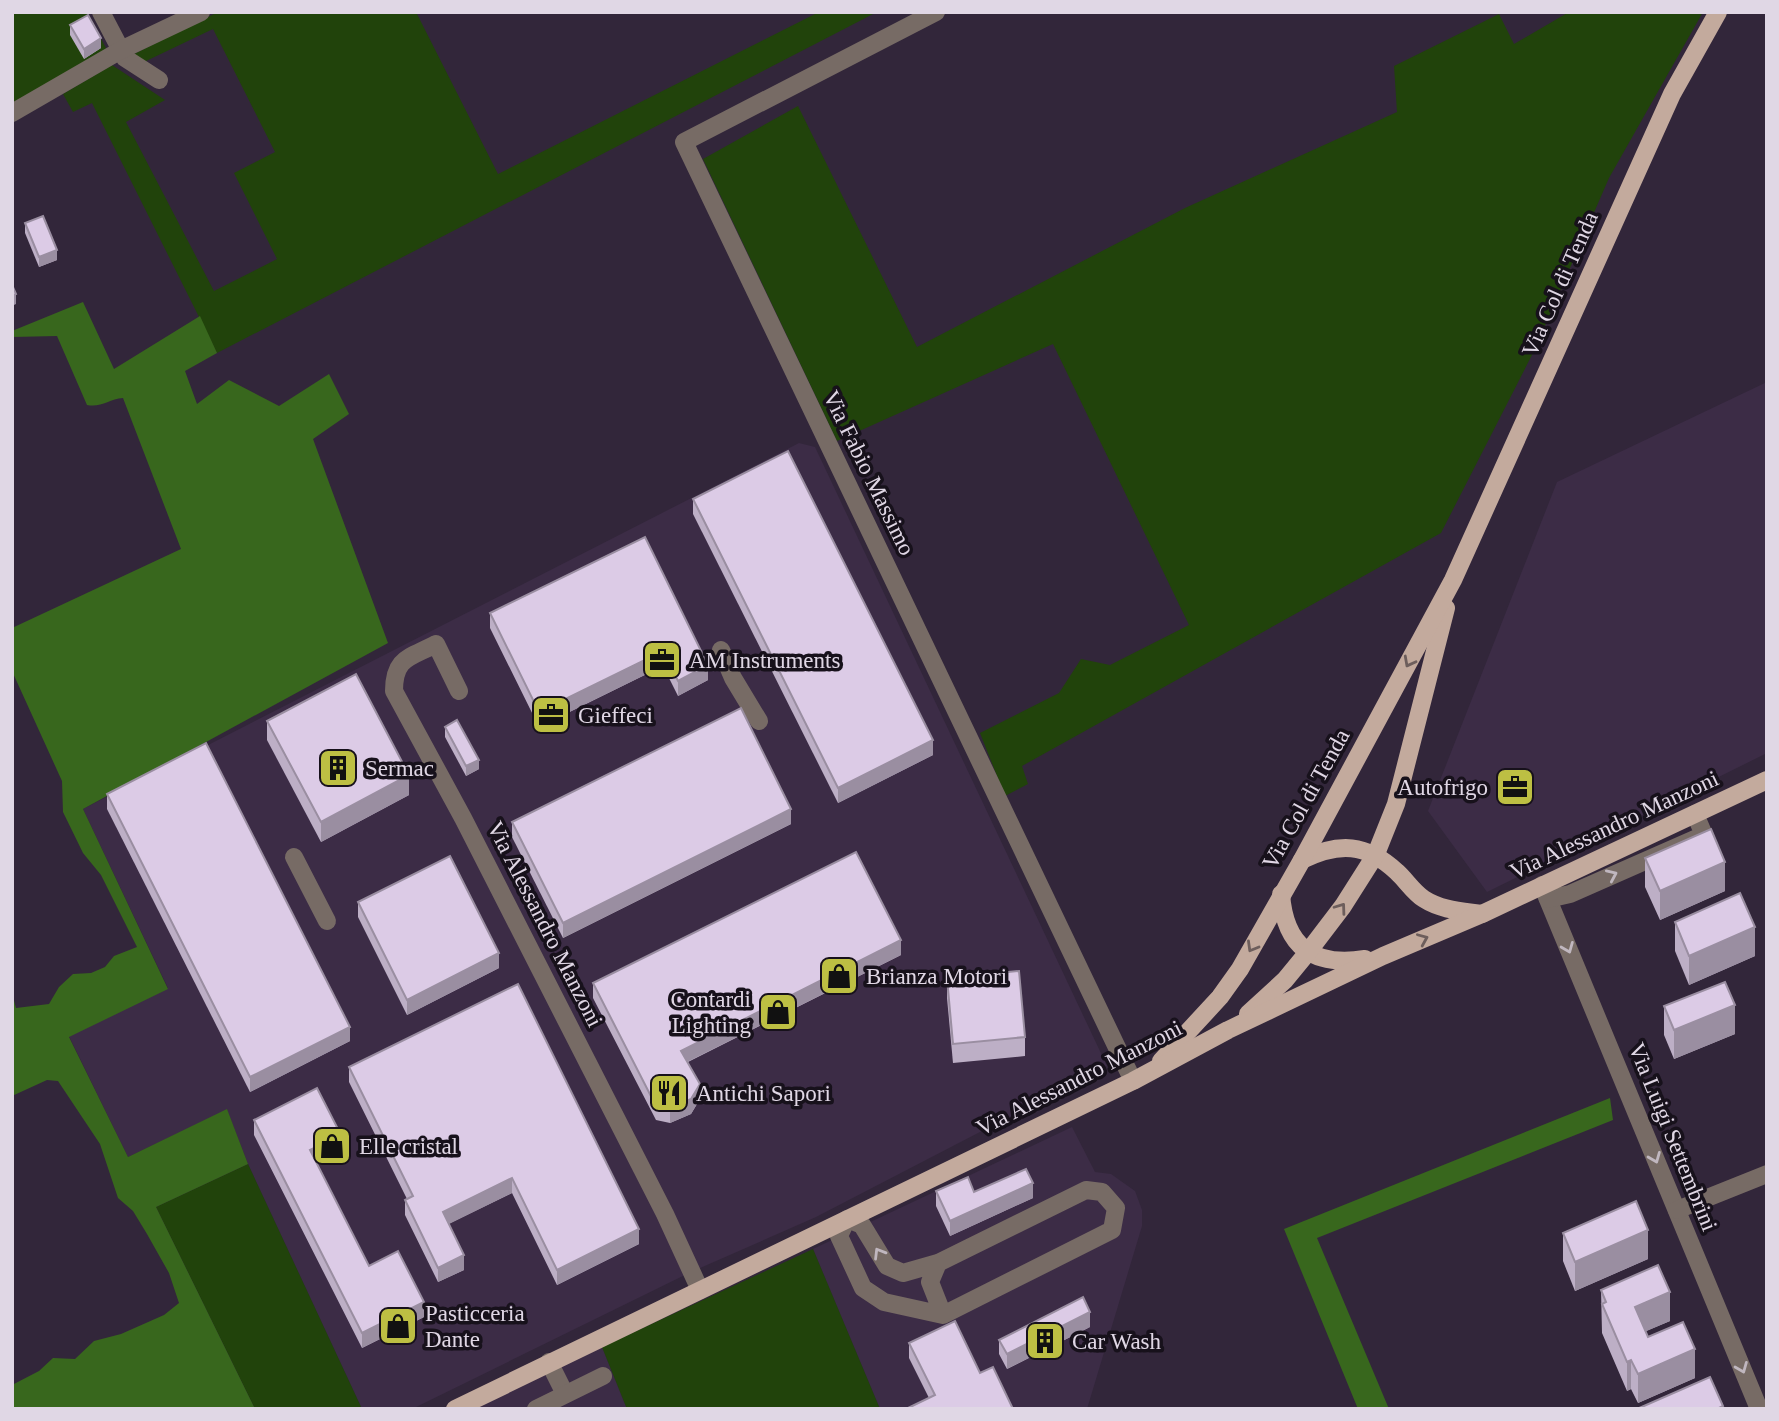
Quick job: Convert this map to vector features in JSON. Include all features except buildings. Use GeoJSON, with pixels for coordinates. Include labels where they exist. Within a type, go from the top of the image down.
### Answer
{"type":"FeatureCollection","features":[{"type":"Feature","properties":{"kind":"main road","name":"Via Col di Tenda"},"geometry":{"type":"LineString","coordinates":[[1151,1072],[1220,998],[1240,968],[1302,860],[1453,580],[1672,94],[1718,12]]}},
{"type":"Feature","properties":{"kind":"main road","name":"Via Col di Tenda"},"geometry":{"type":"LineString","coordinates":[[1228,1030],[1270,994],[1308,952],[1376,854],[1396,804],[1453,580]]}},
{"type":"Feature","properties":{"kind":"main road","name":"Via Alessandro Manzoni"},"geometry":{"type":"LineString","coordinates":[[455,1409],[1133,1081],[1228,1030],[1383,956],[1482,914],[1545,892],[1767,780]]}},
{"type":"Feature","properties":{"kind":"main road"},"geometry":{"type":"LineString","coordinates":[[1302,860],[1320,851],[1337,847],[1360,849],[1376,854],[1422,898],[1439,907],[1482,914]]}},
{"type":"Feature","properties":{"kind":"main road","name":"Via Col di Tenda"},"geometry":{"type":"LineString","coordinates":[[1281,894],[1283,915],[1290,932],[1308,952]]}},
{"type":"Feature","properties":{"kind":"main road"},"geometry":{"type":"LineString","coordinates":[[1308,952],[1326,961],[1345,962],[1383,956]]}},
{"type":"Feature","properties":{"kind":"street"},"geometry":{"type":"LineString","coordinates":[[101,12],[125,58],[159,80]]}},
{"type":"Feature","properties":{"kind":"street"},"geometry":{"type":"LineString","coordinates":[[12,113],[121,50],[201,12]]}},
{"type":"Feature","properties":{"kind":"street","name":"Via Fabio Massimo"},"geometry":{"type":"LineString","coordinates":[[936,12],[684,142],[1133,1081]]}},
{"type":"Feature","properties":{"kind":"street","name":"Via Alessandro Manzoni"},"geometry":{"type":"LineString","coordinates":[[459,691],[436,644],[403,661],[394,674],[394,691],[470,831],[665,1214],[700,1290]]}},
{"type":"Feature","properties":{"kind":"street"},"geometry":{"type":"LineString","coordinates":[[721,650],[733,678],[759,721]]}},
{"type":"Feature","properties":{"kind":"street"},"geometry":{"type":"LineString","coordinates":[[294,857],[327,921]]}},
{"type":"Feature","properties":{"kind":"street","name":"Via Luigi Settembrini"},"geometry":{"type":"LineString","coordinates":[[1545,892],[1759,1409]]}},
{"type":"Feature","properties":{"kind":"street"},"geometry":{"type":"LineString","coordinates":[[1677,1210],[1767,1174]]}},
{"type":"Feature","properties":{"kind":"street"},"geometry":{"type":"LineString","coordinates":[[1086,1190],[1102,1192],[1116,1208],[1112,1230],[943,1315],[884,1302],[863,1289],[839,1236],[847,1219],[862,1225],[887,1266],[903,1273],[937,1263],[1086,1190]]}},
{"type":"Feature","properties":{"kind":"street"},"geometry":{"type":"LineString","coordinates":[[937,1263],[930,1282],[943,1315]]}},
{"type":"Feature","properties":{"kind":"street"},"geometry":{"type":"LineString","coordinates":[[549,1362],[565,1394]]}},
{"type":"Feature","properties":{"kind":"street"},"geometry":{"type":"LineString","coordinates":[[536,1409],[603,1376]]}},
{"type":"Feature","properties":{"kind":"shaded area"},"geometry":{"type":"Polygon","coordinates":[[[1767,382],[1767,753],[1487,892],[1428,811],[1557,482],[1767,382]]]}},
{"type":"Feature","properties":{"kind":"shaded area"},"geometry":{"type":"Polygon","coordinates":[[[799,443],[815,447],[1107,1066],[816,1217],[691,1272],[412,1409],[362,1409],[248,1164],[227,1110],[128,1157],[69,1036],[168,988],[83,809],[799,443]]]}},
{"type":"Feature","properties":{"kind":"shaded area"},"geometry":{"type":"Polygon","coordinates":[[[1072,1127],[1095,1172],[1111,1174],[1135,1191],[1142,1210],[1142,1226],[1087,1409],[880,1409],[813,1249],[1072,1127]]]}},
{"type":"Feature","properties":{"kind":"shaded area"},"geometry":{"type":"Polygon","coordinates":[[[602,1347],[627,1409],[473,1409],[602,1347]]]}},
{"type":"Feature","properties":{"kind":"green space"},"geometry":{"type":"Polygon","coordinates":[[[12,12],[87,12],[108,52],[12,106],[12,12]]]}},
{"type":"Feature","properties":{"kind":"green space"},"geometry":{"type":"Polygon","coordinates":[[[218,12],[416,12],[498,174],[819,12],[877,12],[217,353],[92,103],[73,112],[63,94],[112,65],[165,100],[126,122],[214,291],[277,259],[234,173],[275,152],[213,29],[144,62],[132,55],[218,12]]]}},
{"type":"Feature","properties":{"kind":"green space"},"geometry":{"type":"Polygon","coordinates":[[[1569,12],[1703,12],[1609,178],[1534,351],[1441,533],[1022,766],[1028,784],[1005,796],[980,733],[1059,693],[1081,659],[1110,665],[1189,625],[1053,344],[837,441],[703,159],[798,106],[917,347],[1185,208],[1397,112],[1394,66],[1499,14],[1514,44],[1569,12]]]}},
{"type":"Feature","properties":{"kind":"green space"},"geometry":{"type":"Polygon","coordinates":[[[83,302],[114,369],[200,316],[217,353],[185,371],[197,404],[229,380],[279,406],[329,374],[349,414],[313,439],[388,643],[83,809],[168,989],[69,1037],[128,1157],[227,1109],[248,1164],[156,1207],[255,1409],[14,1409],[12,1385],[39,1371],[53,1358],[75,1359],[94,1341],[121,1334],[164,1315],[179,1303],[169,1273],[147,1234],[133,1211],[118,1198],[100,1144],[58,1081],[47,1080],[12,1096],[12,993],[16,1008],[49,1004],[59,987],[73,974],[91,973],[105,967],[114,956],[137,947],[101,875],[83,853],[63,812],[62,781],[12,671],[12,628],[181,549],[123,398],[87,405],[57,336],[12,337],[12,331],[83,302]]]}},
{"type":"Feature","properties":{"kind":"green space"},"geometry":{"type":"Polygon","coordinates":[[[1610,1098],[1613,1120],[1317,1238],[1389,1409],[1358,1409],[1284,1229],[1610,1098]]]}},
{"type":"Feature","properties":{"kind":"green space"},"geometry":{"type":"Polygon","coordinates":[[[248,1164],[362,1409],[255,1409],[156,1207],[248,1164]]]}},
{"type":"Feature","properties":{"kind":"green space"},"geometry":{"type":"Polygon","coordinates":[[[813,1249],[880,1409],[627,1409],[602,1347],[813,1249]]]}},
{"type":"Feature","properties":{"kind":"place","name":"AM Instruments"},"geometry":{"type":"Point","coordinates":[662,660]}},
{"type":"Feature","properties":{"kind":"place","name":"Gieffeci"},"geometry":{"type":"Point","coordinates":[551,715]}},
{"type":"Feature","properties":{"kind":"place","name":"Sermac"},"geometry":{"type":"Point","coordinates":[338,768]}},
{"type":"Feature","properties":{"kind":"place","name":"Autofrigo"},"geometry":{"type":"Point","coordinates":[1515,787]}},
{"type":"Feature","properties":{"kind":"place","name":"Brianza Motori"},"geometry":{"type":"Point","coordinates":[839,976]}},
{"type":"Feature","properties":{"kind":"place","name":"Contardi Lighting"},"geometry":{"type":"Point","coordinates":[778,1012]}},
{"type":"Feature","properties":{"kind":"place","name":"Antichi Sapori"},"geometry":{"type":"Point","coordinates":[669,1093]}},
{"type":"Feature","properties":{"kind":"place","name":"Elle cristal"},"geometry":{"type":"Point","coordinates":[332,1146]}},
{"type":"Feature","properties":{"kind":"place","name":"Pasticceria Dante"},"geometry":{"type":"Point","coordinates":[398,1326]}},
{"type":"Feature","properties":{"kind":"place","name":"Car Wash"},"geometry":{"type":"Point","coordinates":[1045,1341]}}]}
